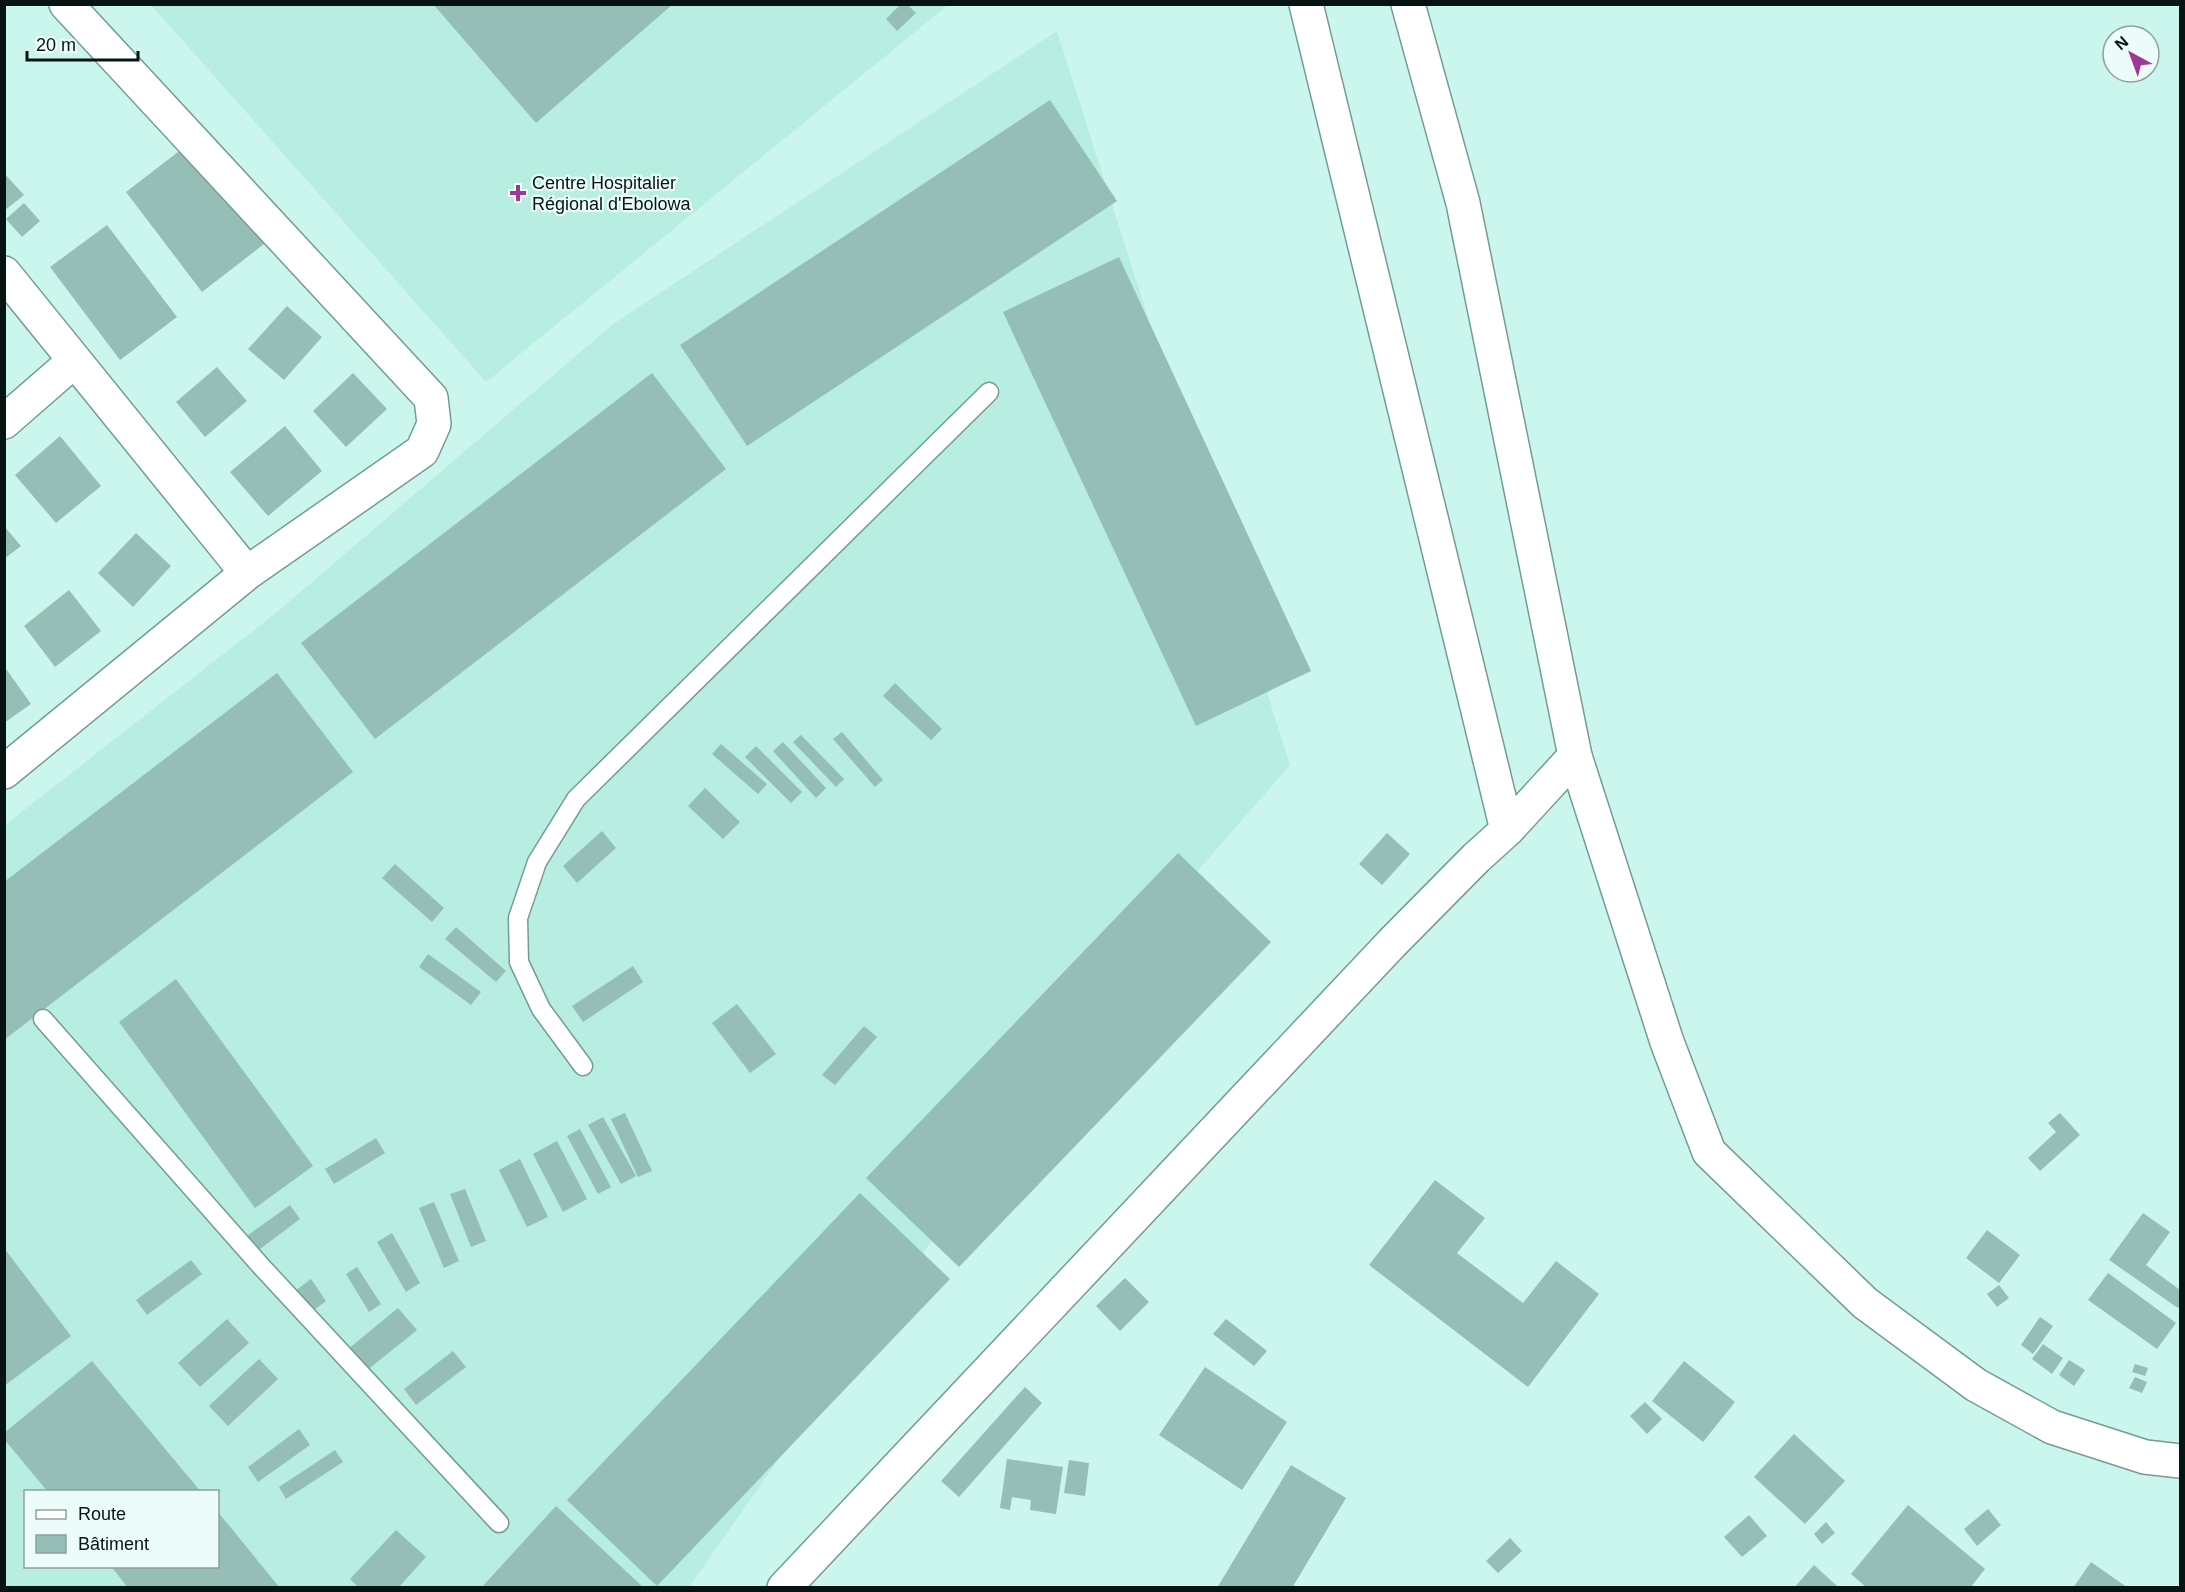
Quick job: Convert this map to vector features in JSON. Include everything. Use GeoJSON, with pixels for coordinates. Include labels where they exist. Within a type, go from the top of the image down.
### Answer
{"type":"FeatureCollection","features":[{"type":"Feature","properties":{"kind":"street"},"geometry":{"type":"LineString","coordinates":[[4,772],[248,573],[422,451],[434,424],[431,398],[66,4]]}},
{"type":"Feature","properties":{"kind":"street"},"geometry":{"type":"LineString","coordinates":[[1306,4],[1507,830]]}},
{"type":"Feature","properties":{"kind":"street"},"geometry":{"type":"LineString","coordinates":[[1408,4],[1463,203],[1575,756],[1667,1042],[1709,1152],[1865,1303],[1976,1385],[2052,1427],[2145,1457],[2181,1461]]}},
{"type":"Feature","properties":{"kind":"street"},"geometry":{"type":"LineString","coordinates":[[4,273],[248,573]]}},
{"type":"Feature","properties":{"kind":"street"},"geometry":{"type":"LineString","coordinates":[[4,422],[74,361]]}},
{"type":"Feature","properties":{"kind":"street"},"geometry":{"type":"LineString","coordinates":[[784,1587],[1392,943],[1507,830],[1575,756]]}},
{"type":"Feature","properties":{"kind":"lane"},"geometry":{"type":"LineString","coordinates":[[583,1066],[542,1009],[519,962],[518,918],[537,862],[576,799],[989,392]]}},
{"type":"Feature","properties":{"kind":"lane"},"geometry":{"type":"LineString","coordinates":[[43,1019],[260,1265],[499,1523]]}},
{"type":"Feature","properties":{"kind":"shaded area","name":"Centre Hospitalier Régional d'Ebolowa"},"geometry":{"type":"Polygon","coordinates":[[[151,5],[948,5],[486,382],[151,5]]]}},
{"type":"Feature","properties":{"kind":"shaded area"},"geometry":{"type":"Polygon","coordinates":[[[1057,31],[1290,765],[1167,906],[689,1587],[5,1588],[5,825],[277,612],[613,324],[1057,31]]]}},
{"type":"Feature","properties":{"kind":"building"},"geometry":{"type":"Polygon","coordinates":[[[433,4],[673,4],[536,123],[433,4]]]}},
{"type":"Feature","properties":{"kind":"building"},"geometry":{"type":"Polygon","coordinates":[[[901,4],[907,4],[916,13],[897,31],[886,19],[901,4]]]}},
{"type":"Feature","properties":{"kind":"building"},"geometry":{"type":"Polygon","coordinates":[[[1050,100],[1117,201],[747,446],[680,345],[1050,100]]]}},
{"type":"Feature","properties":{"kind":"building"},"geometry":{"type":"Polygon","coordinates":[[[191,142],[268,241],[202,292],[126,192],[191,142]]]}},
{"type":"Feature","properties":{"kind":"building"},"geometry":{"type":"Polygon","coordinates":[[[4,173],[24,195],[4,211],[4,173]]]}},
{"type":"Feature","properties":{"kind":"building"},"geometry":{"type":"Polygon","coordinates":[[[24,203],[40,221],[22,237],[6,219],[24,203]]]}},
{"type":"Feature","properties":{"kind":"building"},"geometry":{"type":"Polygon","coordinates":[[[107,225],[177,317],[120,360],[50,267],[107,225]]]}},
{"type":"Feature","properties":{"kind":"building"},"geometry":{"type":"Polygon","coordinates":[[[1119,257],[1311,671],[1196,726],[1003,312],[1119,257]]]}},
{"type":"Feature","properties":{"kind":"building"},"geometry":{"type":"Polygon","coordinates":[[[287,306],[322,337],[284,380],[248,349],[287,306]]]}},
{"type":"Feature","properties":{"kind":"building"},"geometry":{"type":"Polygon","coordinates":[[[217,367],[247,401],[205,437],[176,402],[217,367]]]}},
{"type":"Feature","properties":{"kind":"building"},"geometry":{"type":"Polygon","coordinates":[[[353,373],[387,409],[346,447],[313,411],[353,373]]]}},
{"type":"Feature","properties":{"kind":"building"},"geometry":{"type":"Polygon","coordinates":[[[652,373],[726,469],[375,739],[301,643],[652,373]]]}},
{"type":"Feature","properties":{"kind":"building"},"geometry":{"type":"Polygon","coordinates":[[[285,426],[322,471],[268,516],[230,472],[285,426]]]}},
{"type":"Feature","properties":{"kind":"building"},"geometry":{"type":"Polygon","coordinates":[[[60,436],[101,486],[56,523],[15,475],[60,436]]]}},
{"type":"Feature","properties":{"kind":"building"},"geometry":{"type":"Polygon","coordinates":[[[4,526],[21,546],[4,559],[4,526]]]}},
{"type":"Feature","properties":{"kind":"building"},"geometry":{"type":"Polygon","coordinates":[[[136,533],[171,566],[133,607],[98,573],[136,533]]]}},
{"type":"Feature","properties":{"kind":"building"},"geometry":{"type":"Polygon","coordinates":[[[69,590],[101,631],[55,667],[24,626],[69,590]]]}},
{"type":"Feature","properties":{"kind":"building"},"geometry":{"type":"Polygon","coordinates":[[[4,666],[31,704],[4,723],[4,666]]]}},
{"type":"Feature","properties":{"kind":"building"},"geometry":{"type":"Polygon","coordinates":[[[277,673],[353,772],[4,1040],[4,882],[277,673]]]}},
{"type":"Feature","properties":{"kind":"building"},"geometry":{"type":"Polygon","coordinates":[[[895,683],[942,729],[931,740],[883,696],[895,683]]]}},
{"type":"Feature","properties":{"kind":"building"},"geometry":{"type":"Polygon","coordinates":[[[842,732],[883,780],[875,787],[833,739],[842,732]]]}},
{"type":"Feature","properties":{"kind":"building"},"geometry":{"type":"Polygon","coordinates":[[[801,735],[844,779],[836,787],[793,742],[801,735]]]}},
{"type":"Feature","properties":{"kind":"building"},"geometry":{"type":"Polygon","coordinates":[[[783,742],[826,788],[816,798],[773,751],[783,742]]]}},
{"type":"Feature","properties":{"kind":"building"},"geometry":{"type":"Polygon","coordinates":[[[721,744],[767,784],[758,794],[712,754],[721,744]]]}},
{"type":"Feature","properties":{"kind":"building"},"geometry":{"type":"Polygon","coordinates":[[[756,746],[802,792],[791,803],[745,757],[756,746]]]}},
{"type":"Feature","properties":{"kind":"building"},"geometry":{"type":"Polygon","coordinates":[[[705,788],[740,822],[723,839],[688,806],[705,788]]]}},
{"type":"Feature","properties":{"kind":"building"},"geometry":{"type":"Polygon","coordinates":[[[602,831],[616,848],[577,883],[563,866],[602,831]]]}},
{"type":"Feature","properties":{"kind":"building"},"geometry":{"type":"Polygon","coordinates":[[[1387,833],[1410,854],[1382,885],[1359,864],[1387,833]]]}},
{"type":"Feature","properties":{"kind":"building"},"geometry":{"type":"Polygon","coordinates":[[[1178,853],[1271,942],[959,1267],[866,1178],[1178,853]]]}},
{"type":"Feature","properties":{"kind":"building"},"geometry":{"type":"Polygon","coordinates":[[[395,864],[444,908],[432,922],[382,878],[395,864]]]}},
{"type":"Feature","properties":{"kind":"building"},"geometry":{"type":"Polygon","coordinates":[[[456,927],[506,971],[496,982],[445,939],[456,927]]]}},
{"type":"Feature","properties":{"kind":"building"},"geometry":{"type":"Polygon","coordinates":[[[428,954],[481,992],[471,1005],[419,967],[428,954]]]}},
{"type":"Feature","properties":{"kind":"building"},"geometry":{"type":"Polygon","coordinates":[[[633,966],[643,982],[583,1022],[572,1006],[633,966]]]}},
{"type":"Feature","properties":{"kind":"building"},"geometry":{"type":"Polygon","coordinates":[[[176,979],[313,1166],[255,1208],[119,1022],[176,979]]]}},
{"type":"Feature","properties":{"kind":"building"},"geometry":{"type":"Polygon","coordinates":[[[737,1004],[776,1054],[750,1073],[712,1023],[737,1004]]]}},
{"type":"Feature","properties":{"kind":"building"},"geometry":{"type":"Polygon","coordinates":[[[864,1026],[877,1037],[835,1085],[822,1075],[864,1026]]]}},
{"type":"Feature","properties":{"kind":"building"},"geometry":{"type":"Polygon","coordinates":[[[625,1113],[652,1171],[638,1177],[611,1119],[625,1113]]]}},
{"type":"Feature","properties":{"kind":"building"},"geometry":{"type":"Polygon","coordinates":[[[2060,1113],[2080,1135],[2040,1171],[2028,1158],[2056,1132],[2048,1123],[2060,1113]]]}},
{"type":"Feature","properties":{"kind":"building"},"geometry":{"type":"Polygon","coordinates":[[[603,1117],[636,1176],[621,1184],[588,1125],[603,1117]]]}},
{"type":"Feature","properties":{"kind":"building"},"geometry":{"type":"Polygon","coordinates":[[[580,1129],[611,1187],[598,1194],[567,1136],[580,1129]]]}},
{"type":"Feature","properties":{"kind":"building"},"geometry":{"type":"Polygon","coordinates":[[[376,1138],[385,1153],[334,1184],[325,1169],[376,1138]]]}},
{"type":"Feature","properties":{"kind":"building"},"geometry":{"type":"Polygon","coordinates":[[[557,1141],[587,1199],[563,1212],[533,1154],[557,1141]]]}},
{"type":"Feature","properties":{"kind":"building"},"geometry":{"type":"Polygon","coordinates":[[[520,1159],[548,1217],[527,1227],[499,1170],[520,1159]]]}},
{"type":"Feature","properties":{"kind":"building"},"geometry":{"type":"Polygon","coordinates":[[[1435,1180],[1485,1218],[1457,1253],[1523,1303],[1556,1261],[1599,1294],[1528,1387],[1369,1265],[1435,1180]]]}},
{"type":"Feature","properties":{"kind":"building"},"geometry":{"type":"Polygon","coordinates":[[[465,1189],[486,1241],[471,1247],[450,1194],[465,1189]]]}},
{"type":"Feature","properties":{"kind":"building"},"geometry":{"type":"Polygon","coordinates":[[[860,1193],[950,1279],[657,1586],[567,1500],[860,1193]]]}},
{"type":"Feature","properties":{"kind":"building"},"geometry":{"type":"Polygon","coordinates":[[[434,1202],[459,1261],[444,1268],[419,1208],[434,1202]]]}},
{"type":"Feature","properties":{"kind":"building"},"geometry":{"type":"Polygon","coordinates":[[[290,1205],[300,1219],[248,1258],[237,1243],[290,1205]]]}},
{"type":"Feature","properties":{"kind":"building"},"geometry":{"type":"Polygon","coordinates":[[[2143,1213],[2170,1232],[2146,1265],[2180,1290],[2178,1308],[2109,1260],[2143,1213]]]}},
{"type":"Feature","properties":{"kind":"building"},"geometry":{"type":"Polygon","coordinates":[[[1987,1230],[2020,1255],[1999,1283],[1966,1258],[1987,1230]]]}},
{"type":"Feature","properties":{"kind":"building"},"geometry":{"type":"Polygon","coordinates":[[[392,1233],[420,1283],[406,1292],[377,1242],[392,1233]]]}},
{"type":"Feature","properties":{"kind":"building"},"geometry":{"type":"Polygon","coordinates":[[[4,1248],[71,1336],[4,1386],[4,1248]]]}},
{"type":"Feature","properties":{"kind":"building"},"geometry":{"type":"Polygon","coordinates":[[[191,1260],[202,1274],[147,1315],[136,1300],[191,1260]]]}},
{"type":"Feature","properties":{"kind":"building"},"geometry":{"type":"Polygon","coordinates":[[[357,1267],[381,1304],[369,1312],[346,1274],[357,1267]]]}},
{"type":"Feature","properties":{"kind":"building"},"geometry":{"type":"Polygon","coordinates":[[[2108,1273],[2176,1323],[2157,1349],[2088,1300],[2108,1273]]]}},
{"type":"Feature","properties":{"kind":"building"},"geometry":{"type":"Polygon","coordinates":[[[1125,1278],[1149,1302],[1120,1331],[1096,1306],[1125,1278]]]}},
{"type":"Feature","properties":{"kind":"building"},"geometry":{"type":"Polygon","coordinates":[[[311,1279],[326,1301],[310,1313],[295,1291],[311,1279]]]}},
{"type":"Feature","properties":{"kind":"building"},"geometry":{"type":"Polygon","coordinates":[[[1999,1285],[2009,1298],[1997,1307],[1987,1294],[1999,1285]]]}},
{"type":"Feature","properties":{"kind":"building"},"geometry":{"type":"Polygon","coordinates":[[[398,1308],[417,1330],[365,1372],[347,1350],[398,1308]]]}},
{"type":"Feature","properties":{"kind":"building"},"geometry":{"type":"Polygon","coordinates":[[[2040,1317],[2053,1326],[2033,1354],[2021,1345],[2040,1317]]]}},
{"type":"Feature","properties":{"kind":"building"},"geometry":{"type":"Polygon","coordinates":[[[227,1319],[249,1343],[200,1387],[178,1363],[227,1319]]]}},
{"type":"Feature","properties":{"kind":"building"},"geometry":{"type":"Polygon","coordinates":[[[1226,1319],[1267,1351],[1254,1366],[1213,1334],[1226,1319]]]}},
{"type":"Feature","properties":{"kind":"building"},"geometry":{"type":"Polygon","coordinates":[[[2043,1344],[2063,1358],[2052,1374],[2032,1359],[2043,1344]]]}},
{"type":"Feature","properties":{"kind":"building"},"geometry":{"type":"Polygon","coordinates":[[[453,1351],[466,1367],[416,1405],[404,1389],[453,1351]]]}},
{"type":"Feature","properties":{"kind":"building"},"geometry":{"type":"Polygon","coordinates":[[[259,1359],[278,1379],[228,1426],[209,1406],[259,1359]]]}},
{"type":"Feature","properties":{"kind":"building"},"geometry":{"type":"Polygon","coordinates":[[[2069,1360],[2085,1370],[2074,1386],[2059,1375],[2069,1360]]]}},
{"type":"Feature","properties":{"kind":"building"},"geometry":{"type":"Polygon","coordinates":[[[92,1361],[199,1490],[46,1490],[4,1439],[4,1433],[92,1361]]]}},
{"type":"Feature","properties":{"kind":"building"},"geometry":{"type":"Polygon","coordinates":[[[1684,1361],[1735,1402],[1703,1442],[1652,1401],[1684,1361]]]}},
{"type":"Feature","properties":{"kind":"building"},"geometry":{"type":"Polygon","coordinates":[[[2135,1364],[2148,1368],[2145,1376],[2132,1372],[2135,1364]]]}},
{"type":"Feature","properties":{"kind":"building"},"geometry":{"type":"Polygon","coordinates":[[[1205,1367],[1287,1422],[1242,1490],[1159,1435],[1205,1367]]]}},
{"type":"Feature","properties":{"kind":"building"},"geometry":{"type":"Polygon","coordinates":[[[2135,1377],[2147,1382],[2142,1393],[2129,1388],[2135,1377]]]}},
{"type":"Feature","properties":{"kind":"building"},"geometry":{"type":"Polygon","coordinates":[[[1025,1387],[1042,1403],[959,1497],[941,1481],[1025,1387]]]}},
{"type":"Feature","properties":{"kind":"building"},"geometry":{"type":"Polygon","coordinates":[[[1645,1402],[1662,1419],[1647,1434],[1630,1416],[1645,1402]]]}},
{"type":"Feature","properties":{"kind":"building"},"geometry":{"type":"Polygon","coordinates":[[[299,1429],[310,1445],[258,1482],[248,1467],[299,1429]]]}},
{"type":"Feature","properties":{"kind":"building"},"geometry":{"type":"Polygon","coordinates":[[[1794,1434],[1845,1481],[1805,1524],[1754,1477],[1794,1434]]]}},
{"type":"Feature","properties":{"kind":"building"},"geometry":{"type":"Polygon","coordinates":[[[335,1450],[343,1462],[286,1499],[279,1487],[335,1450]]]}},
{"type":"Feature","properties":{"kind":"building"},"geometry":{"type":"Polygon","coordinates":[[[1007,1459],[1063,1467],[1056,1514],[1030,1510],[1031,1500],[1012,1497],[1010,1510],[1000,1508],[1007,1459]]]}},
{"type":"Feature","properties":{"kind":"building"},"geometry":{"type":"Polygon","coordinates":[[[1069,1460],[1089,1463],[1085,1496],[1064,1493],[1069,1460]]]}},
{"type":"Feature","properties":{"kind":"building"},"geometry":{"type":"Polygon","coordinates":[[[1291,1465],[1346,1498],[1292,1588],[1217,1588],[1291,1465]]]}},
{"type":"Feature","properties":{"kind":"building"},"geometry":{"type":"Polygon","coordinates":[[[1908,1505],[1985,1569],[1970,1588],[1867,1588],[1851,1574],[1908,1505]]]}},
{"type":"Feature","properties":{"kind":"building"},"geometry":{"type":"Polygon","coordinates":[[[556,1506],[644,1588],[481,1588],[556,1506]]]}},
{"type":"Feature","properties":{"kind":"building"},"geometry":{"type":"Polygon","coordinates":[[[1988,1509],[2001,1525],[1977,1546],[1964,1529],[1988,1509]]]}},
{"type":"Feature","properties":{"kind":"building"},"geometry":{"type":"Polygon","coordinates":[[[219,1513],[280,1588],[128,1588],[113,1568],[219,1568],[219,1513]]]}},
{"type":"Feature","properties":{"kind":"building"},"geometry":{"type":"Polygon","coordinates":[[[1749,1515],[1767,1536],[1742,1557],[1724,1537],[1749,1515]]]}},
{"type":"Feature","properties":{"kind":"building"},"geometry":{"type":"Polygon","coordinates":[[[1826,1522],[1835,1533],[1822,1544],[1814,1534],[1826,1522]]]}},
{"type":"Feature","properties":{"kind":"building"},"geometry":{"type":"Polygon","coordinates":[[[396,1530],[426,1557],[398,1588],[359,1588],[350,1579],[396,1530]]]}},
{"type":"Feature","properties":{"kind":"building"},"geometry":{"type":"Polygon","coordinates":[[[1510,1538],[1522,1551],[1498,1573],[1486,1561],[1510,1538]]]}},
{"type":"Feature","properties":{"kind":"building"},"geometry":{"type":"Polygon","coordinates":[[[2091,1562],[2128,1588],[2073,1588],[2091,1562]]]}},
{"type":"Feature","properties":{"kind":"building"},"geometry":{"type":"Polygon","coordinates":[[[1814,1565],[1837,1586],[1836,1588],[1794,1588],[1814,1565]]]}},
{"type":"Feature","properties":{"kind":"place","name":"Centre Hospitalier Régional d'Ebolowa"},"geometry":{"type":"Point","coordinates":[518,193]}}]}
